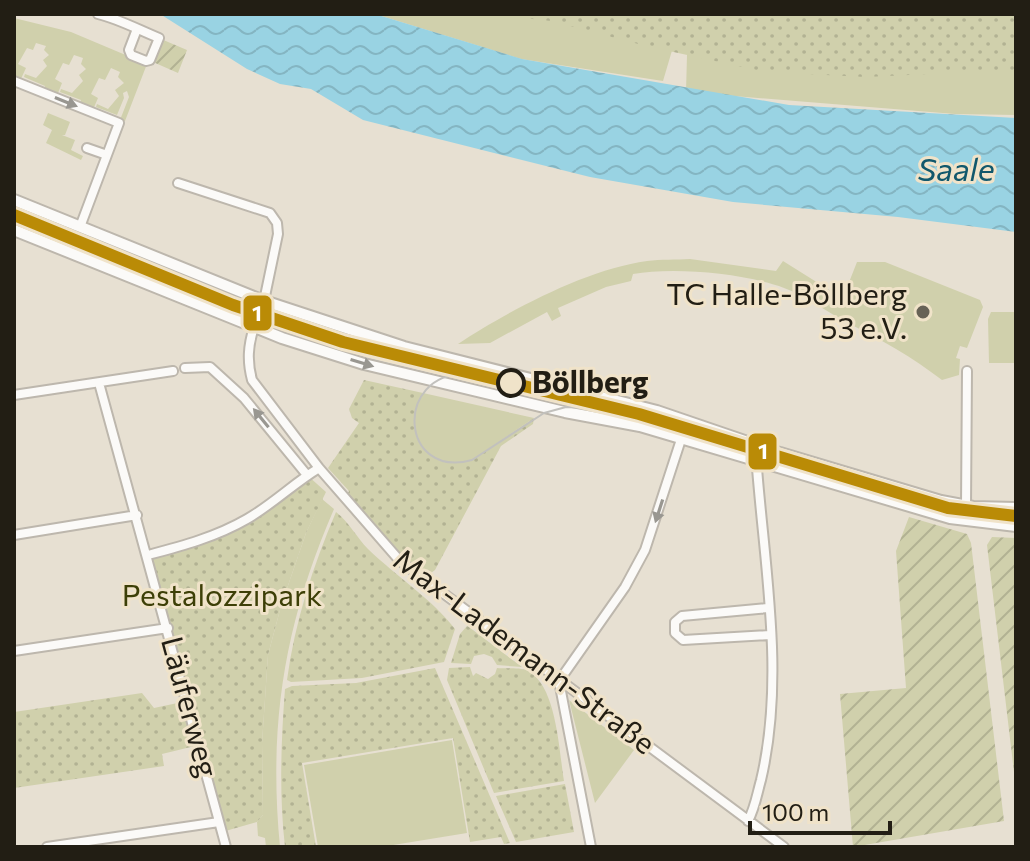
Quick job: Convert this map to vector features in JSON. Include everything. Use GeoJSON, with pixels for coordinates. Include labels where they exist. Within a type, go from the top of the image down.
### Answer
{"type":"FeatureCollection","features":[{"type":"Feature","properties":{"kind":"street"},"geometry":{"type":"LineString","coordinates":[[98,14],[137,29]]}},
{"type":"Feature","properties":{"kind":"street"},"geometry":{"type":"LineString","coordinates":[[14,81],[119,123],[80,227]]}},
{"type":"Feature","properties":{"kind":"street"},"geometry":{"type":"LineString","coordinates":[[87,148],[107,155]]}},
{"type":"Feature","properties":{"kind":"street"},"geometry":{"type":"LineString","coordinates":[[178,183],[270,213],[277,223],[278,234],[264,301]]}},
{"type":"Feature","properties":{"kind":"street"},"geometry":{"type":"LineString","coordinates":[[14,200],[264,301],[404,347],[687,421],[780,453],[966,506],[1016,508]]}},
{"type":"Feature","properties":{"kind":"street"},"geometry":{"type":"LineString","coordinates":[[14,230],[254,327],[389,371],[682,437],[950,518],[1016,526]]}},
{"type":"Feature","properties":{"kind":"street","name":"Max-Lademann-Straße"},"geometry":{"type":"LineString","coordinates":[[264,301],[249,347],[248,364],[252,380],[319,468],[400,561],[784,847]]}},
{"type":"Feature","properties":{"kind":"street"},"geometry":{"type":"LineString","coordinates":[[185,368],[210,367],[244,398],[307,475]]}},
{"type":"Feature","properties":{"kind":"street"},"geometry":{"type":"LineString","coordinates":[[14,395],[173,371]]}},
{"type":"Feature","properties":{"kind":"street"},"geometry":{"type":"LineString","coordinates":[[966,506],[967,371]]}},
{"type":"Feature","properties":{"kind":"street","name":"Läuferweg"},"geometry":{"type":"LineString","coordinates":[[99,383],[226,847]]}},
{"type":"Feature","properties":{"kind":"street"},"geometry":{"type":"LineString","coordinates":[[591,847],[559,681],[625,587],[645,550],[687,421]]}},
{"type":"Feature","properties":{"kind":"street"},"geometry":{"type":"LineString","coordinates":[[748,821],[756,800],[769,736],[772,682],[757,468],[760,461]]}},
{"type":"Feature","properties":{"kind":"street"},"geometry":{"type":"LineString","coordinates":[[148,555],[190,544],[232,527],[319,468]]}},
{"type":"Feature","properties":{"kind":"street"},"geometry":{"type":"LineString","coordinates":[[14,535],[137,515]]}},
{"type":"Feature","properties":{"kind":"street"},"geometry":{"type":"LineString","coordinates":[[768,608],[682,616],[675,622],[675,633],[683,640],[770,635]]}},
{"type":"Feature","properties":{"kind":"street"},"geometry":{"type":"LineString","coordinates":[[14,651],[168,628]]}},
{"type":"Feature","properties":{"kind":"street"},"geometry":{"type":"LineString","coordinates":[[47,847],[219,822]]}},
{"type":"Feature","properties":{"kind":"green space"},"geometry":{"type":"Polygon","coordinates":[[[375,14],[677,14],[676,37],[663,81],[521,59],[375,14]]]}},
{"type":"Feature","properties":{"kind":"green space"},"geometry":{"type":"Polygon","coordinates":[[[489,14],[1016,14],[1016,70],[866,77],[765,72],[551,21],[489,14]]]}},
{"type":"Feature","properties":{"kind":"green space"},"geometry":{"type":"Polygon","coordinates":[[[1016,14],[1016,115],[955,114],[686,92],[687,55],[1016,14]]]}},
{"type":"Feature","properties":{"kind":"green space"},"geometry":{"type":"Polygon","coordinates":[[[14,18],[71,32],[147,64],[125,121],[120,120],[129,97],[127,91],[123,93],[117,115],[96,107],[97,104],[108,109],[119,96],[115,90],[124,83],[118,77],[120,72],[111,68],[105,80],[99,78],[91,94],[98,98],[92,112],[79,107],[81,100],[60,92],[61,89],[72,93],[83,81],[79,75],[86,69],[81,64],[83,58],[74,55],[69,65],[63,63],[55,79],[62,83],[56,98],[43,93],[45,86],[24,77],[25,74],[36,78],[47,66],[43,60],[49,55],[44,50],[46,46],[36,43],[33,50],[27,48],[18,64],[26,68],[19,83],[14,81],[14,18]]]}},
{"type":"Feature","properties":{"kind":"green space"},"geometry":{"type":"Polygon","coordinates":[[[161,39],[187,50],[178,73],[153,62],[161,39]]]}},
{"type":"Feature","properties":{"kind":"green space"},"geometry":{"type":"Polygon","coordinates":[[[48,113],[70,122],[65,135],[62,135],[75,140],[71,150],[83,156],[81,160],[46,143],[52,130],[43,125],[48,113]]]}},
{"type":"Feature","properties":{"kind":"green space"},"geometry":{"type":"Polygon","coordinates":[[[690,259],[776,271],[783,261],[858,308],[844,295],[857,262],[885,262],[980,300],[983,307],[967,348],[960,346],[956,358],[960,359],[959,375],[942,380],[896,349],[792,291],[749,278],[709,273],[668,271],[633,274],[631,281],[606,287],[558,308],[561,316],[552,321],[547,312],[490,343],[458,344],[524,305],[574,282],[647,261],[690,259]]]}},
{"type":"Feature","properties":{"kind":"green space"},"geometry":{"type":"Polygon","coordinates":[[[991,312],[1014,312],[1015,363],[989,363],[988,319],[991,312]]]}},
{"type":"Feature","properties":{"kind":"green space"},"geometry":{"type":"Polygon","coordinates":[[[364,380],[423,393],[416,408],[416,435],[430,455],[442,460],[472,460],[534,418],[533,424],[501,446],[435,570],[430,573],[415,569],[394,550],[328,468],[359,423],[352,418],[349,409],[364,380]]]}},
{"type":"Feature","properties":{"kind":"green space"},"geometry":{"type":"Polygon","coordinates":[[[423,393],[534,418],[472,460],[442,460],[430,455],[416,435],[416,408],[423,393]]]}},
{"type":"Feature","properties":{"kind":"green space","name":"Pestalozzipark"},"geometry":{"type":"Polygon","coordinates":[[[307,475],[326,492],[306,533],[268,655],[262,743],[263,815],[257,822],[222,832],[199,745],[162,754],[164,766],[14,788],[14,712],[142,693],[154,708],[187,701],[148,555],[232,527],[307,475]]]}},
{"type":"Feature","properties":{"kind":"green space"},"geometry":{"type":"Polygon","coordinates":[[[322,499],[334,509],[303,592],[292,633],[279,715],[276,758],[280,847],[266,847],[265,838],[258,836],[257,822],[263,815],[262,743],[268,655],[306,533],[322,499]]]}},
{"type":"Feature","properties":{"kind":"green space"},"geometry":{"type":"Polygon","coordinates":[[[336,512],[368,549],[435,607],[455,629],[444,662],[362,678],[287,680],[306,594],[336,512]]]}},
{"type":"Feature","properties":{"kind":"green space"},"geometry":{"type":"Polygon","coordinates":[[[909,517],[967,534],[971,543],[1004,821],[853,847],[840,694],[906,688],[896,551],[909,517]]]}},
{"type":"Feature","properties":{"kind":"green space"},"geometry":{"type":"Polygon","coordinates":[[[992,537],[1016,538],[1016,789],[987,545],[992,537]]]}},
{"type":"Feature","properties":{"kind":"green space"},"geometry":{"type":"Polygon","coordinates":[[[467,626],[522,667],[497,665],[492,657],[484,654],[474,656],[471,664],[451,663],[460,634],[467,626]]]}},
{"type":"Feature","properties":{"kind":"green space"},"geometry":{"type":"Polygon","coordinates":[[[470,667],[473,676],[476,673],[488,679],[497,668],[525,670],[538,679],[551,705],[564,781],[494,793],[447,680],[449,668],[470,667]]]}},
{"type":"Feature","properties":{"kind":"green space"},"geometry":{"type":"Polygon","coordinates":[[[435,668],[510,843],[504,844],[501,837],[470,842],[453,738],[302,763],[316,847],[285,847],[281,768],[285,689],[356,683],[435,668]]]}},
{"type":"Feature","properties":{"kind":"green space"},"geometry":{"type":"Polygon","coordinates":[[[569,700],[634,750],[595,803],[569,700]]]}},
{"type":"Feature","properties":{"kind":"green space"},"geometry":{"type":"Polygon","coordinates":[[[452,740],[467,833],[381,847],[318,847],[304,765],[452,740]]]}},
{"type":"Feature","properties":{"kind":"green space"},"geometry":{"type":"Polygon","coordinates":[[[565,784],[574,832],[516,842],[496,796],[565,784]]]}},
{"type":"Feature","properties":{"kind":"water","name":"Saale"},"geometry":{"type":"Polygon","coordinates":[[[160,14],[375,14],[522,59],[789,105],[1016,118],[1016,232],[898,217],[733,202],[590,177],[363,120],[311,89],[280,84],[247,69],[160,14]]]}},
{"type":"Feature","properties":{"kind":"tram line"},"geometry":{"type":"LineString","coordinates":[[466,374],[442,378],[426,390],[417,406],[415,424],[419,441],[430,455],[448,462],[472,460],[544,413],[566,407],[589,408]]}},
{"type":"Feature","properties":{"kind":"transit line","name":"1"},"geometry":{"type":"LineString","coordinates":[[14,215],[233,305],[343,342],[639,414],[948,508],[1016,516]]}},
{"type":"Feature","properties":{"kind":"place","name":"TC Halle-Böllberg 53 e.V."},"geometry":{"type":"Point","coordinates":[923,312]}},
{"type":"Feature","properties":{"kind":"place","name":"Böllberg"},"geometry":{"type":"Point","coordinates":[511,383]}}]}
